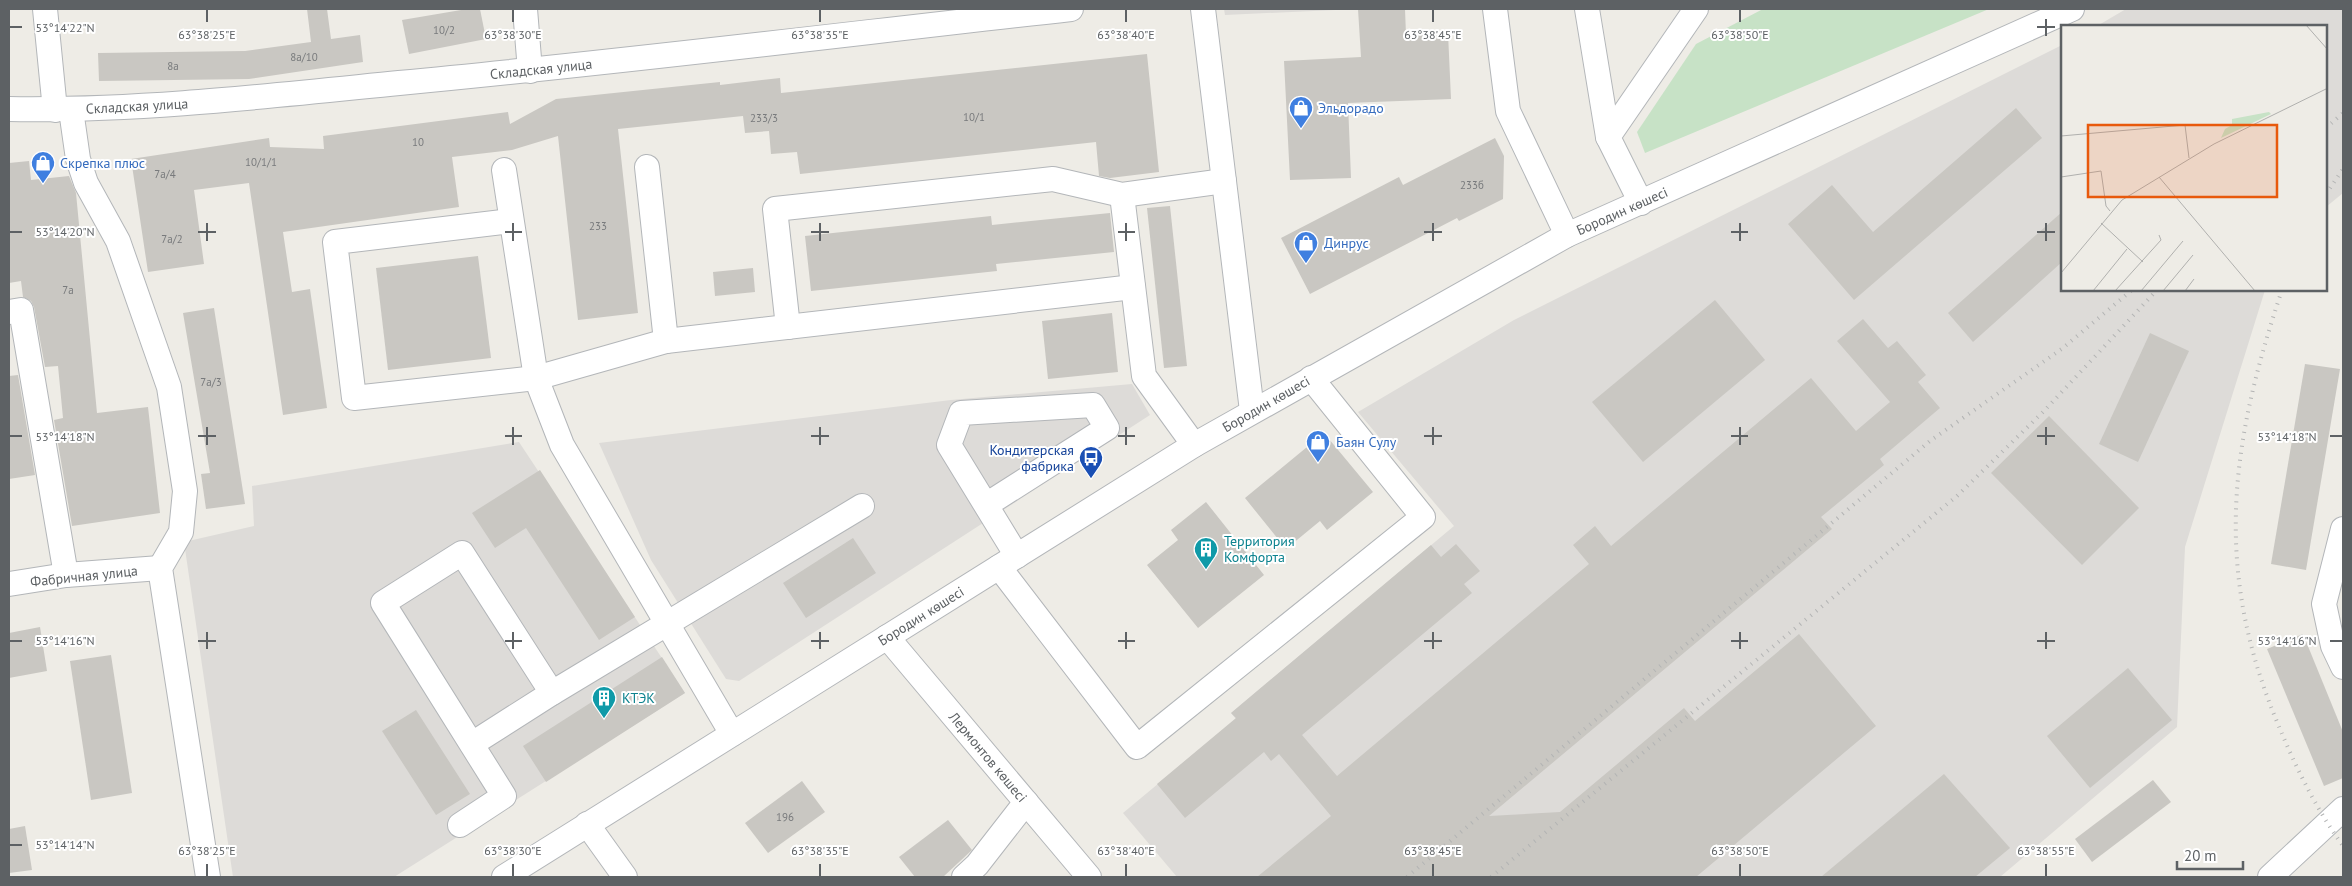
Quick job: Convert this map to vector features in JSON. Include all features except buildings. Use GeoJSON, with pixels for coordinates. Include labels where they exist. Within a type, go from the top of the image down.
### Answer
{"type":"FeatureCollection","features":[{"type":"Feature","properties":{"kind":"street"},"geometry":{"type":"LineString","coordinates":[[45,9],[63,110],[86,183],[118,240],[168,387],[185,491],[181,532],[160,568],[208,877]]}},
{"type":"Feature","properties":{"kind":"street"},"geometry":{"type":"LineString","coordinates":[[526,9],[530,71]]}},
{"type":"Feature","properties":{"kind":"street","name":"Складская улица"},"geometry":{"type":"LineString","coordinates":[[9,109],[63,110],[198,103],[530,71],[1071,9]]}},
{"type":"Feature","properties":{"kind":"street"},"geometry":{"type":"LineString","coordinates":[[1204,9],[1252,411]]}},
{"type":"Feature","properties":{"kind":"street"},"geometry":{"type":"LineString","coordinates":[[1495,9],[1508,111],[1567,235]]}},
{"type":"Feature","properties":{"kind":"street"},"geometry":{"type":"LineString","coordinates":[[1588,9],[1608,137],[1641,203]]}},
{"type":"Feature","properties":{"kind":"street"},"geometry":{"type":"LineString","coordinates":[[1608,137],[1696,9]]}},
{"type":"Feature","properties":{"kind":"street","name":"Бородин көшесі"},"geometry":{"type":"LineString","coordinates":[[504,877],[586,824],[1194,446],[1252,411],[1567,235],[2072,9]]}},
{"type":"Feature","properties":{"kind":"street"},"geometry":{"type":"LineString","coordinates":[[646,167],[666,341]]}},
{"type":"Feature","properties":{"kind":"street"},"geometry":{"type":"LineString","coordinates":[[504,170],[536,378],[562,446],[732,734]]}},
{"type":"Feature","properties":{"kind":"street"},"geometry":{"type":"LineString","coordinates":[[788,327],[775,209],[1053,180],[1122,195],[1224,181]]}},
{"type":"Feature","properties":{"kind":"street"},"geometry":{"type":"LineString","coordinates":[[1122,195],[1144,376],[1194,446]]}},
{"type":"Feature","properties":{"kind":"street"},"geometry":{"type":"LineString","coordinates":[[512,221],[335,242],[354,398],[536,378],[666,341],[1134,287]]}},
{"type":"Feature","properties":{"kind":"street"},"geometry":{"type":"LineString","coordinates":[[9,312],[21,310],[66,575]]}},
{"type":"Feature","properties":{"kind":"street"},"geometry":{"type":"LineString","coordinates":[[986,505],[1107,428],[1093,405],[961,413],[949,445],[986,505],[1008,562],[1137,747],[1423,517],[1311,378]]}},
{"type":"Feature","properties":{"kind":"street"},"geometry":{"type":"LineString","coordinates":[[472,744],[552,693],[862,506]]}},
{"type":"Feature","properties":{"kind":"street"},"geometry":{"type":"LineString","coordinates":[[2343,529],[2324,604],[2332,646],[2343,667]]}},
{"type":"Feature","properties":{"kind":"street"},"geometry":{"type":"LineString","coordinates":[[460,825],[504,796],[383,602],[462,553],[552,693]]}},
{"type":"Feature","properties":{"kind":"street","name":"Фабричная улица"},"geometry":{"type":"LineString","coordinates":[[9,584],[66,575],[160,568]]}},
{"type":"Feature","properties":{"kind":"street","name":"Лермонтов көшесі"},"geometry":{"type":"LineString","coordinates":[[887,637],[1089,877]]}},
{"type":"Feature","properties":{"kind":"street"},"geometry":{"type":"LineString","coordinates":[[964,877],[977,865],[1026,802]]}},
{"type":"Feature","properties":{"kind":"street"},"geometry":{"type":"LineString","coordinates":[[2270,877],[2343,809]]}},
{"type":"Feature","properties":{"kind":"street"},"geometry":{"type":"LineString","coordinates":[[586,824],[625,877]]}},
{"type":"Feature","properties":{"kind":"shaded area"},"geometry":{"type":"Polygon","coordinates":[[[1224,9],[1357,9],[1225,15],[1224,9]]]}},
{"type":"Feature","properties":{"kind":"shaded area"},"geometry":{"type":"Polygon","coordinates":[[[2126,9],[2343,9],[2343,193],[2327,206],[2327,25],[2099,25],[2126,9]]]}},
{"type":"Feature","properties":{"kind":"shaded area"},"geometry":{"type":"Polygon","coordinates":[[[2061,46],[2061,291],[2265,291],[2185,547],[2177,727],[2000,877],[1177,877],[1123,813],[1236,719],[1231,713],[1454,526],[1358,412],[1514,320],[2061,46]]]}},
{"type":"Feature","properties":{"kind":"shaded area"},"geometry":{"type":"Polygon","coordinates":[[[1132,384],[1150,415],[739,681],[726,679],[651,560],[599,443],[951,400],[1132,384]]]}},
{"type":"Feature","properties":{"kind":"shaded area"},"geometry":{"type":"Polygon","coordinates":[[[519,442],[685,693],[394,877],[233,877],[184,542],[254,526],[252,486],[519,442]]]}},
{"type":"Feature","properties":{"kind":"green space"},"geometry":{"type":"Polygon","coordinates":[[[1763,9],[1989,9],[1645,153],[1637,132],[1696,44],[1763,9]]]}},
{"type":"Feature","properties":{"kind":"railway"},"geometry":{"type":"LineString","coordinates":[[2327,127],[2343,113]]}},
{"type":"Feature","properties":{"kind":"railway"},"geometry":{"type":"LineString","coordinates":[[2327,193],[2343,169]]}},
{"type":"Feature","properties":{"kind":"railway"},"geometry":{"type":"LineString","coordinates":[[1407,877],[1930,441],[2063,348],[2131,291]]}},
{"type":"Feature","properties":{"kind":"railway"},"geometry":{"type":"LineString","coordinates":[[1491,877],[1957,496],[2044,411],[2156,291]]}},
{"type":"Feature","properties":{"kind":"railway"},"geometry":{"type":"LineString","coordinates":[[2282,291],[2264,348],[2250,403],[2240,457],[2236,510],[2237,563],[2245,616],[2259,672],[2280,729],[2308,789],[2343,846]]}},
{"type":"Feature","properties":{"kind":"place","name":"Эльдорадо"},"geometry":{"type":"Point","coordinates":[1301,129]}},
{"type":"Feature","properties":{"kind":"place","name":"Скрепка плюс"},"geometry":{"type":"Point","coordinates":[43,184]}},
{"type":"Feature","properties":{"kind":"place","name":"Динрус"},"geometry":{"type":"Point","coordinates":[1306,264]}},
{"type":"Feature","properties":{"kind":"place","name":"Баян Сулу"},"geometry":{"type":"Point","coordinates":[1318,463]}},
{"type":"Feature","properties":{"kind":"place","name":"Кондитерская фабрика"},"geometry":{"type":"Point","coordinates":[1091,479]}},
{"type":"Feature","properties":{"kind":"place","name":"Территория Комфорта"},"geometry":{"type":"Point","coordinates":[1206,570]}},
{"type":"Feature","properties":{"kind":"place","name":"КТЭК"},"geometry":{"type":"Point","coordinates":[604,719]}}]}
